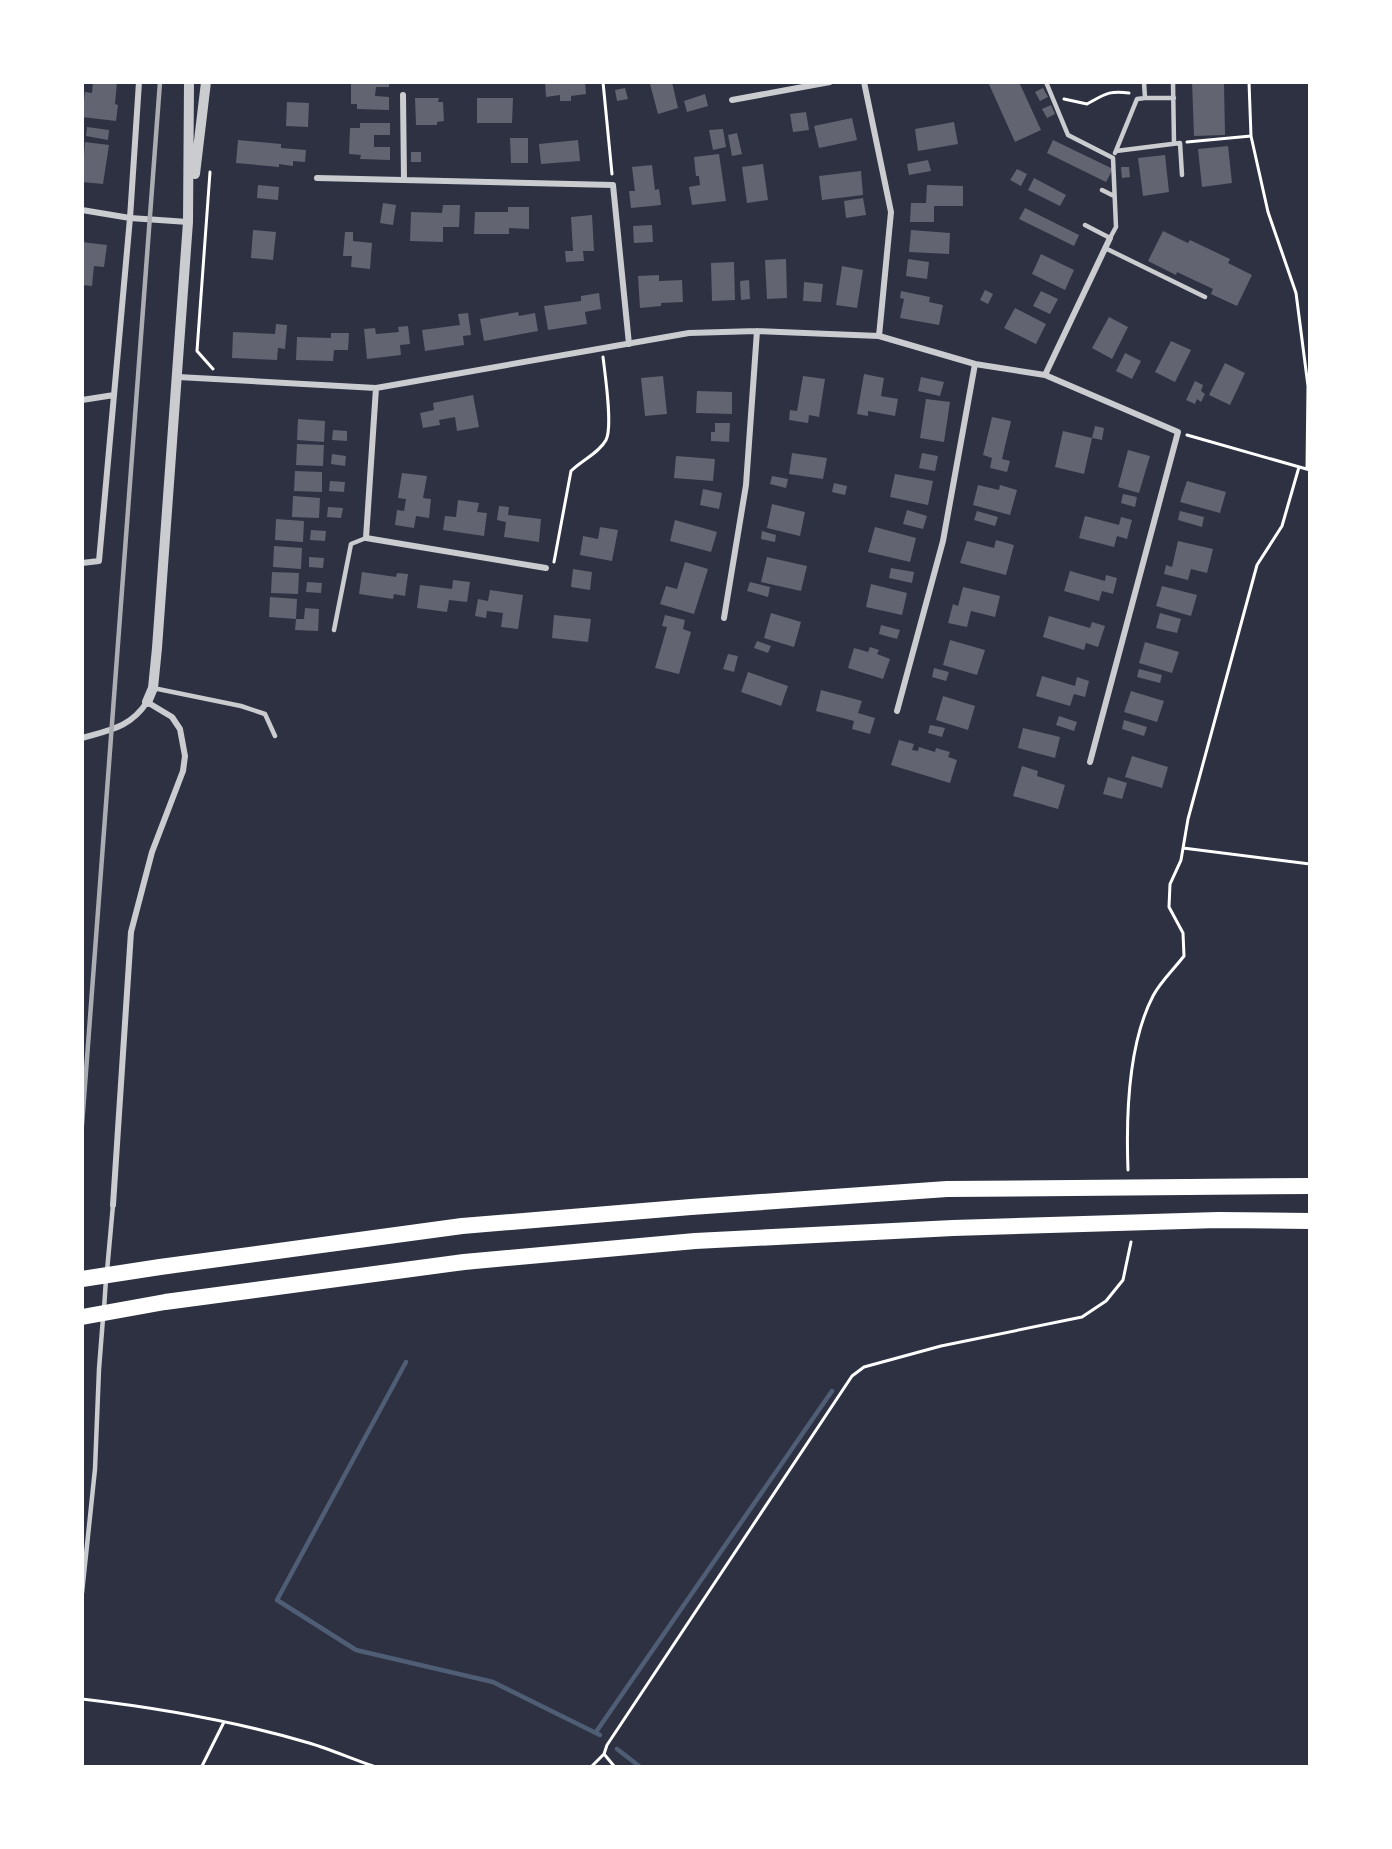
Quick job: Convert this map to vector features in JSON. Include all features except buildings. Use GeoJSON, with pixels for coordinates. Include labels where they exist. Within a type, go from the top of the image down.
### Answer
{"type":"FeatureCollection","features":[{"type":"Feature","properties":{"kind":"highway"},"geometry":{"type":"LineString","coordinates":[[82,1279],[462,1227],[702,1206],[947,1190],[1310,1186]]}},
{"type":"Feature","properties":{"kind":"highway"},"geometry":{"type":"LineString","coordinates":[[82,1317],[165,1302],[464,1262],[695,1241],[953,1228],[1218,1220],[1310,1221]]}},
{"type":"Feature","properties":{"kind":"street"},"geometry":{"type":"LineString","coordinates":[[82,563],[99,561],[130,218],[139,82]]}},
{"type":"Feature","properties":{"kind":"street"},"geometry":{"type":"LineString","coordinates":[[82,738],[128,723],[139,714],[153,688],[188,222],[189,82]]}},
{"type":"Feature","properties":{"kind":"street"},"geometry":{"type":"LineString","coordinates":[[188,222],[206,82]]}},
{"type":"Feature","properties":{"kind":"street"},"geometry":{"type":"LineString","coordinates":[[732,100],[830,82]]}},
{"type":"Feature","properties":{"kind":"street"},"geometry":{"type":"LineString","coordinates":[[864,82],[891,212],[879,336]]}},
{"type":"Feature","properties":{"kind":"street"},"geometry":{"type":"LineString","coordinates":[[403,96],[404,180]]}},
{"type":"Feature","properties":{"kind":"street"},"geometry":{"type":"LineString","coordinates":[[317,178],[613,185],[628,345]]}},
{"type":"Feature","properties":{"kind":"street"},"geometry":{"type":"LineString","coordinates":[[82,210],[130,218],[188,222]]}},
{"type":"Feature","properties":{"kind":"street"},"geometry":{"type":"LineString","coordinates":[[1045,375],[1110,238]]}},
{"type":"Feature","properties":{"kind":"street"},"geometry":{"type":"LineString","coordinates":[[178,378],[376,388],[689,333],[757,331],[879,336],[975,364],[1045,375],[1178,432],[1090,762]]}},
{"type":"Feature","properties":{"kind":"street"},"geometry":{"type":"LineString","coordinates":[[724,618],[746,485],[757,331]]}},
{"type":"Feature","properties":{"kind":"street"},"geometry":{"type":"LineString","coordinates":[[897,711],[944,541],[975,364]]}},
{"type":"Feature","properties":{"kind":"street"},"geometry":{"type":"LineString","coordinates":[[376,388],[366,538],[546,568]]}},
{"type":"Feature","properties":{"kind":"street"},"geometry":{"type":"LineString","coordinates":[[82,400],[114,394]]}},
{"type":"Feature","properties":{"kind":"street"},"geometry":{"type":"LineString","coordinates":[[112,1204],[131,932],[152,852],[183,771],[185,756],[180,729],[172,717],[147,702]]}},
{"type":"Feature","properties":{"kind":"lane"},"geometry":{"type":"LineString","coordinates":[[1046,82],[1068,135],[1113,158]]}},
{"type":"Feature","properties":{"kind":"lane"},"geometry":{"type":"LineString","coordinates":[[1144,82],[1145,98]]}},
{"type":"Feature","properties":{"kind":"lane"},"geometry":{"type":"LineString","coordinates":[[1173,82],[1177,143],[1182,175]]}},
{"type":"Feature","properties":{"kind":"lane"},"geometry":{"type":"LineString","coordinates":[[1084,225],[1110,238],[1116,226],[1113,158],[1137,99],[1174,98]]}},
{"type":"Feature","properties":{"kind":"lane"},"geometry":{"type":"LineString","coordinates":[[1116,151],[1177,143]]}},
{"type":"Feature","properties":{"kind":"lane"},"geometry":{"type":"LineString","coordinates":[[1102,190],[1114,196]]}},
{"type":"Feature","properties":{"kind":"lane"},"geometry":{"type":"LineString","coordinates":[[1105,248],[1205,297]]}},
{"type":"Feature","properties":{"kind":"lane"},"geometry":{"type":"LineString","coordinates":[[334,630],[351,544],[366,538]]}},
{"type":"Feature","properties":{"kind":"lane"},"geometry":{"type":"LineString","coordinates":[[153,688],[241,706],[265,714],[274,736]]}},
{"type":"Feature","properties":{"kind":"lane"},"geometry":{"type":"LineString","coordinates":[[82,1593],[95,1469],[99,1369],[112,1204]]}},
{"type":"Feature","properties":{"kind":"path"},"geometry":{"type":"LineString","coordinates":[[603,82],[613,185]]}},
{"type":"Feature","properties":{"kind":"path"},"geometry":{"type":"LineString","coordinates":[[1178,432],[1308,470],[1308,386],[1296,293],[1268,212],[1251,136],[1249,82]]}},
{"type":"Feature","properties":{"kind":"path"},"geometry":{"type":"LineString","coordinates":[[1054,102],[1062,99],[1088,104],[1108,92],[1132,93],[1137,99]]}},
{"type":"Feature","properties":{"kind":"path"},"geometry":{"type":"LineString","coordinates":[[1177,143],[1251,136]]}},
{"type":"Feature","properties":{"kind":"path"},"geometry":{"type":"LineString","coordinates":[[210,164],[197,351],[222,380]]}},
{"type":"Feature","properties":{"kind":"path"},"geometry":{"type":"LineString","coordinates":[[546,568],[556,561],[571,471],[599,449],[607,439],[609,423],[603,349]]}},
{"type":"Feature","properties":{"kind":"path"},"geometry":{"type":"LineString","coordinates":[[1128,1170],[1126,1120],[1138,1030],[1153,995],[1184,956],[1183,933],[1169,908],[1170,884],[1181,860],[1188,819],[1257,565],[1282,526],[1299,466]]}},
{"type":"Feature","properties":{"kind":"path"},"geometry":{"type":"LineString","coordinates":[[1183,848],[1310,864]]}},
{"type":"Feature","properties":{"kind":"path"},"geometry":{"type":"LineString","coordinates":[[592,1767],[603,1754],[607,1744],[852,1376],[864,1367],[940,1346],[1082,1317],[1106,1300],[1123,1280],[1131,1242]]}},
{"type":"Feature","properties":{"kind":"path"},"geometry":{"type":"LineString","coordinates":[[82,1699],[150,1707],[224,1722],[309,1743],[374,1767]]}},
{"type":"Feature","properties":{"kind":"path"},"geometry":{"type":"LineString","coordinates":[[202,1767],[224,1722]]}},
{"type":"Feature","properties":{"kind":"path"},"geometry":{"type":"LineString","coordinates":[[603,1754],[614,1767]]}},
{"type":"Feature","properties":{"kind":"waterway"},"geometry":{"type":"LineString","coordinates":[[406,1362],[277,1600],[356,1650],[493,1682],[600,1735]]}},
{"type":"Feature","properties":{"kind":"waterway"},"geometry":{"type":"LineString","coordinates":[[596,1732],[832,1391]]}},
{"type":"Feature","properties":{"kind":"waterway"},"geometry":{"type":"LineString","coordinates":[[617,1749],[639,1766]]}},
{"type":"Feature","properties":{"kind":"railway"},"geometry":{"type":"LineString","coordinates":[[82,1125],[160,82]]}}]}
